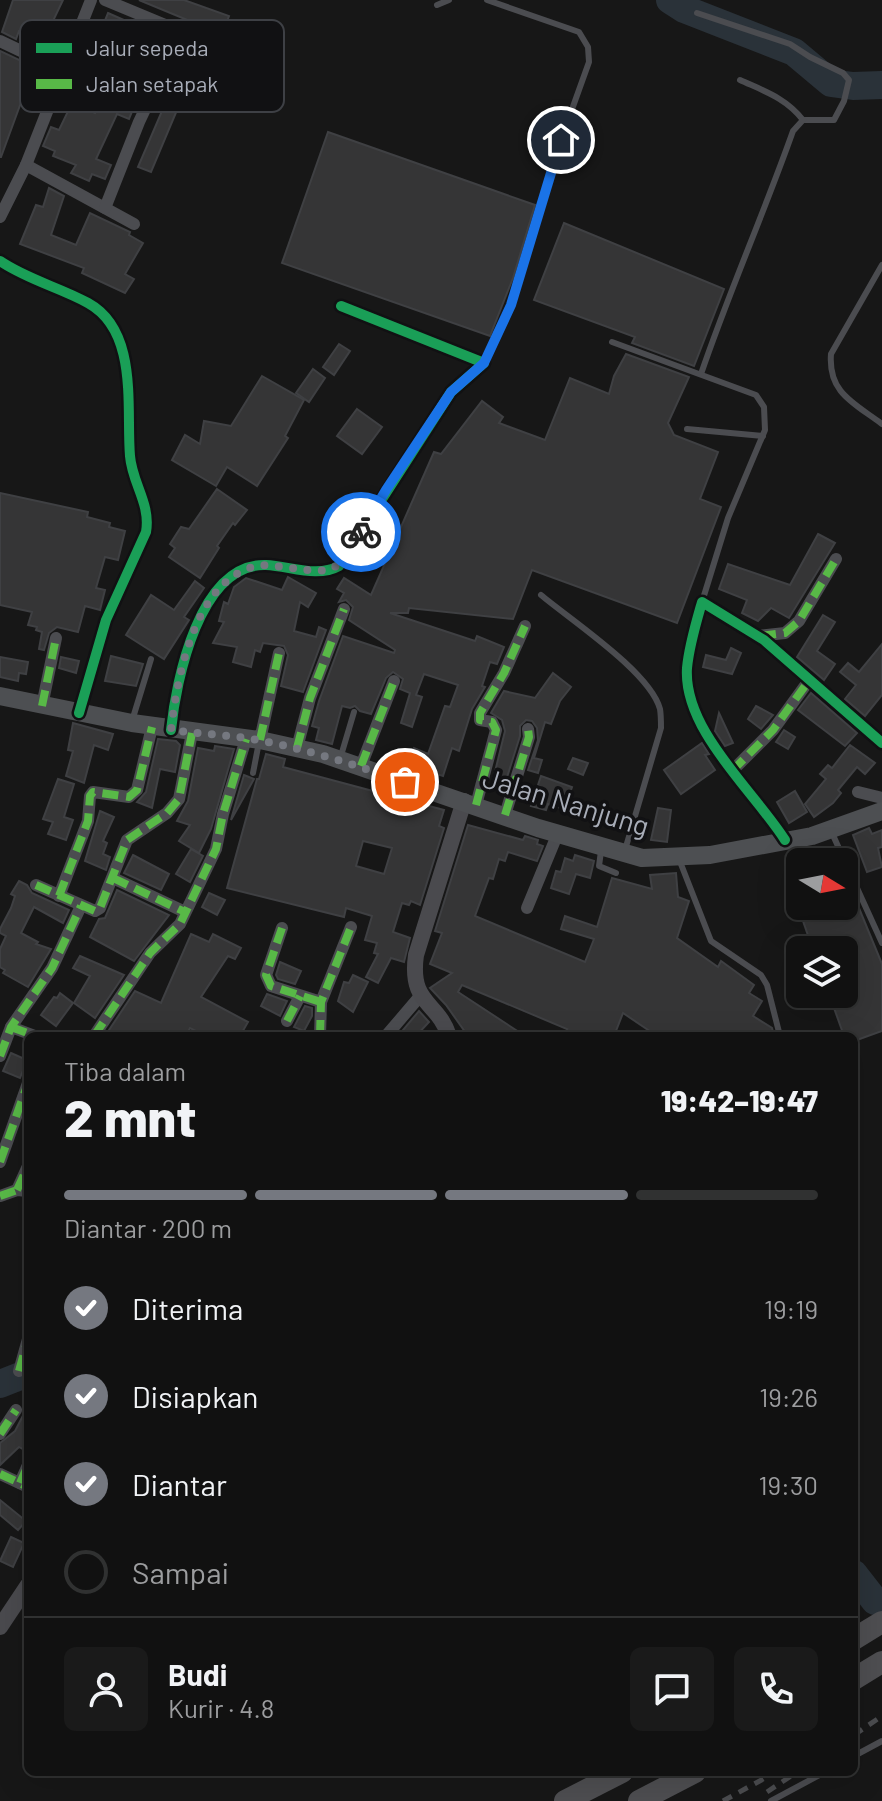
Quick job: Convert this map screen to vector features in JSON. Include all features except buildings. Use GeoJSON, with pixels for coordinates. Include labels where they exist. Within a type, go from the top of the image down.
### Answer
{"type":"FeatureCollection","features":[{"type":"Feature","properties":{"kind":"highway"},"geometry":{"type":"LineString","coordinates":[[858,1637],[882,1622]]}},
{"type":"Feature","properties":{"kind":"highway"},"geometry":{"type":"LineString","coordinates":[[858,1677],[882,1662]]}},
{"type":"Feature","properties":{"kind":"highway"},"geometry":{"type":"LineString","coordinates":[[565,1801],[614,1776]]}},
{"type":"Feature","properties":{"kind":"highway"},"geometry":{"type":"LineString","coordinates":[[639,1801],[687,1776]]}},
{"type":"Feature","properties":{"kind":"main road","name":"Jalan Nanjung"},"geometry":{"type":"LineString","coordinates":[[0,696],[152,727],[297,748],[340,759],[558,833],[642,858],[710,855],[831,831],[882,811]]}},
{"type":"Feature","properties":{"kind":"main road"},"geometry":{"type":"LineString","coordinates":[[447,1032],[421,995],[415,977],[416,955],[470,803]]}},
{"type":"Feature","properties":{"kind":"main road"},"geometry":{"type":"LineString","coordinates":[[1,1625],[24,1591]]}},
{"type":"Feature","properties":{"kind":"street"},"geometry":{"type":"LineString","coordinates":[[83,20],[91,0]]}},
{"type":"Feature","properties":{"kind":"street"},"geometry":{"type":"LineString","coordinates":[[105,0],[155,20]]}},
{"type":"Feature","properties":{"kind":"street"},"geometry":{"type":"LineString","coordinates":[[0,41],[20,51]]}},
{"type":"Feature","properties":{"kind":"street"},"geometry":{"type":"LineString","coordinates":[[0,217],[26,165],[47,112]]}},
{"type":"Feature","properties":{"kind":"street"},"geometry":{"type":"LineString","coordinates":[[105,208],[144,112]]}},
{"type":"Feature","properties":{"kind":"street"},"geometry":{"type":"LineString","coordinates":[[26,165],[134,224]]}},
{"type":"Feature","properties":{"kind":"street"},"geometry":{"type":"LineString","coordinates":[[0,261],[25,277],[92,305],[112,328],[123,354],[131,466],[147,507],[148,522],[106,620],[79,713]]}},
{"type":"Feature","properties":{"kind":"street"},"geometry":{"type":"LineString","coordinates":[[171,730],[183,657],[201,617],[221,587],[239,573],[262,565],[319,572],[339,566],[451,392],[484,363],[341,306]]}},
{"type":"Feature","properties":{"kind":"street"},"geometry":{"type":"LineString","coordinates":[[757,636],[785,633],[799,621],[836,559]]}},
{"type":"Feature","properties":{"kind":"street"},"geometry":{"type":"LineString","coordinates":[[785,840],[773,821],[744,789],[692,709],[687,668],[702,602],[757,636],[882,743]]}},
{"type":"Feature","properties":{"kind":"street"},"geometry":{"type":"LineString","coordinates":[[297,748],[310,698],[344,609]]}},
{"type":"Feature","properties":{"kind":"street"},"geometry":{"type":"LineString","coordinates":[[470,803],[496,730],[492,722],[480,720],[480,713],[504,673],[525,626]]}},
{"type":"Feature","properties":{"kind":"street"},"geometry":{"type":"LineString","coordinates":[[42,706],[56,638]]}},
{"type":"Feature","properties":{"kind":"street"},"geometry":{"type":"LineString","coordinates":[[97,1032],[150,953],[180,924],[216,849],[223,814],[253,740],[279,653]]}},
{"type":"Feature","properties":{"kind":"street"},"geometry":{"type":"LineString","coordinates":[[732,771],[773,730],[810,679]]}},
{"type":"Feature","properties":{"kind":"street"},"geometry":{"type":"LineString","coordinates":[[361,766],[394,681]]}},
{"type":"Feature","properties":{"kind":"street"},"geometry":{"type":"LineString","coordinates":[[59,896],[88,821],[90,796],[93,792],[129,797],[137,790],[152,727]]}},
{"type":"Feature","properties":{"kind":"street"},"geometry":{"type":"LineString","coordinates":[[505,815],[529,737],[528,729]]}},
{"type":"Feature","properties":{"kind":"street"},"geometry":{"type":"LineString","coordinates":[[36,885],[81,906],[95,911],[100,908],[127,840],[167,813],[179,799],[192,733]]}},
{"type":"Feature","properties":{"kind":"street"},"geometry":{"type":"LineString","coordinates":[[858,792],[882,798]]}},
{"type":"Feature","properties":{"kind":"street"},"geometry":{"type":"LineString","coordinates":[[527,908],[558,833]]}},
{"type":"Feature","properties":{"kind":"street"},"geometry":{"type":"LineString","coordinates":[[113,878],[185,912]]}},
{"type":"Feature","properties":{"kind":"street"},"geometry":{"type":"LineString","coordinates":[[0,1056],[11,1027],[52,968],[81,906]]}},
{"type":"Feature","properties":{"kind":"street"},"geometry":{"type":"LineString","coordinates":[[320,1032],[321,1002],[351,927]]}},
{"type":"Feature","properties":{"kind":"street"},"geometry":{"type":"LineString","coordinates":[[282,928],[266,975],[268,981],[271,986],[321,1002]]}},
{"type":"Feature","properties":{"kind":"street"},"geometry":{"type":"LineString","coordinates":[[389,1032],[421,995]]}},
{"type":"Feature","properties":{"kind":"street"},"geometry":{"type":"LineString","coordinates":[[287,1021],[300,996]]}},
{"type":"Feature","properties":{"kind":"street"},"geometry":{"type":"LineString","coordinates":[[11,1027],[24,1032]]}},
{"type":"Feature","properties":{"kind":"street"},"geometry":{"type":"LineString","coordinates":[[0,1162],[24,1094]]}},
{"type":"Feature","properties":{"kind":"street"},"geometry":{"type":"LineString","coordinates":[[0,1196],[22,1191]]}},
{"type":"Feature","properties":{"kind":"street"},"geometry":{"type":"LineString","coordinates":[[19,1371],[24,1353]]}},
{"type":"Feature","properties":{"kind":"street"},"geometry":{"type":"LineString","coordinates":[[0,1434],[16,1410]]}},
{"type":"Feature","properties":{"kind":"street"},"geometry":{"type":"LineString","coordinates":[[0,1474],[24,1485]]}},
{"type":"Feature","properties":{"kind":"lane"},"geometry":{"type":"LineString","coordinates":[[437,5],[449,0]]}},
{"type":"Feature","properties":{"kind":"lane"},"geometry":{"type":"LineString","coordinates":[[484,363],[511,305],[561,140],[589,62],[586,42],[579,32],[487,0]]}},
{"type":"Feature","properties":{"kind":"lane"},"geometry":{"type":"LineString","coordinates":[[697,13],[774,37],[843,73],[849,80],[844,101],[831,121],[803,120],[783,99],[740,80]]}},
{"type":"Feature","properties":{"kind":"lane"},"geometry":{"type":"LineString","coordinates":[[701,374],[793,131],[803,120]]}},
{"type":"Feature","properties":{"kind":"lane"},"geometry":{"type":"LineString","coordinates":[[882,265],[831,354],[830,367],[840,392],[882,424]]}},
{"type":"Feature","properties":{"kind":"lane"},"geometry":{"type":"LineString","coordinates":[[612,342],[756,395],[764,410],[763,436],[728,518],[702,602]]}},
{"type":"Feature","properties":{"kind":"lane"},"geometry":{"type":"LineString","coordinates":[[687,429],[763,436]]}},
{"type":"Feature","properties":{"kind":"lane"},"geometry":{"type":"LineString","coordinates":[[541,595],[622,660],[653,694],[660,710],[661,728],[624,854]]}},
{"type":"Feature","properties":{"kind":"lane"},"geometry":{"type":"LineString","coordinates":[[132,723],[151,659]]}},
{"type":"Feature","properties":{"kind":"lane"},"geometry":{"type":"LineString","coordinates":[[340,759],[354,712]]}},
{"type":"Feature","properties":{"kind":"lane"},"geometry":{"type":"LineString","coordinates":[[253,740],[253,773]]}},
{"type":"Feature","properties":{"kind":"lane"},"geometry":{"type":"LineString","coordinates":[[831,831],[882,943]]}},
{"type":"Feature","properties":{"kind":"lane"},"geometry":{"type":"LineString","coordinates":[[602,847],[599,866],[616,873]]}},
{"type":"Feature","properties":{"kind":"lane"},"geometry":{"type":"LineString","coordinates":[[679,858],[711,941],[761,975],[767,985],[779,1032]]}},
{"type":"Feature","properties":{"kind":"lane"},"geometry":{"type":"LineString","coordinates":[[858,1754],[882,1741]]}},
{"type":"Feature","properties":{"kind":"lane"},"geometry":{"type":"LineString","coordinates":[[771,1801],[818,1776]]}},
{"type":"Feature","properties":{"kind":"waterway"},"geometry":{"type":"LineString","coordinates":[[670,0],[684,9],[794,52],[831,83],[882,85]]}},
{"type":"Feature","properties":{"kind":"waterway"},"geometry":{"type":"LineString","coordinates":[[0,1384],[24,1375]]}},
{"type":"Feature","properties":{"kind":"waterway"},"geometry":{"type":"LineString","coordinates":[[858,1579],[875,1601]]}},
{"type":"Feature","properties":{"kind":"railway"},"geometry":{"type":"LineString","coordinates":[[858,1732],[882,1716]]}},
{"type":"Feature","properties":{"kind":"railway"},"geometry":{"type":"LineString","coordinates":[[723,1801],[769,1776]]}},
{"type":"Feature","properties":{"kind":"railway"},"geometry":{"type":"LineString","coordinates":[[767,1792],[791,1776]]}},
{"type":"Feature","properties":{"kind":"marked path"},"geometry":{"type":"LineString","coordinates":[[760,636],[785,633],[799,621],[836,559]]}},
{"type":"Feature","properties":{"kind":"marked path"},"geometry":{"type":"LineString","coordinates":[[297,748],[310,698],[344,609]]}},
{"type":"Feature","properties":{"kind":"marked path"},"geometry":{"type":"LineString","coordinates":[[476,805],[496,730],[492,722],[480,720],[480,713],[504,673],[525,626]]}},
{"type":"Feature","properties":{"kind":"marked path"},"geometry":{"type":"LineString","coordinates":[[42,706],[56,638]]}},
{"type":"Feature","properties":{"kind":"marked path"},"geometry":{"type":"LineString","coordinates":[[260,740],[279,653]]}},
{"type":"Feature","properties":{"kind":"marked path"},"geometry":{"type":"LineString","coordinates":[[732,771],[773,730],[810,679]]}},
{"type":"Feature","properties":{"kind":"marked path"},"geometry":{"type":"LineString","coordinates":[[361,766],[394,681]]}},
{"type":"Feature","properties":{"kind":"marked path"},"geometry":{"type":"LineString","coordinates":[[59,896],[88,821],[90,796],[93,792],[129,797],[137,790],[152,727]]}},
{"type":"Feature","properties":{"kind":"marked path"},"geometry":{"type":"LineString","coordinates":[[505,815],[529,737],[528,729]]}},
{"type":"Feature","properties":{"kind":"marked path"},"geometry":{"type":"LineString","coordinates":[[36,885],[95,911],[100,908],[127,840],[167,813],[179,799],[192,733]]}},
{"type":"Feature","properties":{"kind":"marked path"},"geometry":{"type":"LineString","coordinates":[[97,1032],[150,953],[180,924],[216,849],[223,814],[246,739]]}},
{"type":"Feature","properties":{"kind":"marked path"},"geometry":{"type":"LineString","coordinates":[[113,878],[185,912]]}},
{"type":"Feature","properties":{"kind":"marked path"},"geometry":{"type":"LineString","coordinates":[[0,1056],[11,1027],[52,968],[81,906]]}},
{"type":"Feature","properties":{"kind":"marked path"},"geometry":{"type":"LineString","coordinates":[[320,1032],[321,1002],[351,927]]}},
{"type":"Feature","properties":{"kind":"marked path"},"geometry":{"type":"LineString","coordinates":[[282,928],[266,975],[271,986],[321,1002]]}},
{"type":"Feature","properties":{"kind":"marked path"},"geometry":{"type":"LineString","coordinates":[[287,1021],[300,996]]}},
{"type":"Feature","properties":{"kind":"marked path"},"geometry":{"type":"LineString","coordinates":[[11,1027],[24,1032]]}},
{"type":"Feature","properties":{"kind":"marked path"},"geometry":{"type":"LineString","coordinates":[[0,1162],[24,1094]]}},
{"type":"Feature","properties":{"kind":"marked path"},"geometry":{"type":"LineString","coordinates":[[17,1190],[24,1175]]}},
{"type":"Feature","properties":{"kind":"marked path"},"geometry":{"type":"LineString","coordinates":[[0,1196],[24,1191]]}},
{"type":"Feature","properties":{"kind":"marked path"},"geometry":{"type":"LineString","coordinates":[[19,1371],[24,1353]]}},
{"type":"Feature","properties":{"kind":"marked path"},"geometry":{"type":"LineString","coordinates":[[0,1434],[16,1410]]}},
{"type":"Feature","properties":{"kind":"marked path"},"geometry":{"type":"LineString","coordinates":[[0,1474],[24,1485]]}},
{"type":"Feature","properties":{"kind":"marked path"},"geometry":{"type":"LineString","coordinates":[[20,1483],[24,1474]]}},
{"type":"Feature","properties":{"kind":"cycle path"},"geometry":{"type":"LineString","coordinates":[[0,261],[88,303],[104,316],[116,332],[127,372],[130,456],[146,512],[146,532],[106,620],[79,713]]}},
{"type":"Feature","properties":{"kind":"cycle path"},"geometry":{"type":"LineString","coordinates":[[171,730],[179,683],[195,628],[208,603],[224,583],[243,570],[266,565],[313,571],[339,566],[451,392],[484,363],[341,306]]}},
{"type":"Feature","properties":{"kind":"cycle path"},"geometry":{"type":"LineString","coordinates":[[785,840],[723,759],[696,714],[689,691],[687,668],[702,602],[764,640],[882,743]]}},
{"type":"Feature","properties":{"kind":"way so far"},"geometry":{"type":"LineString","coordinates":[[361,532],[345,559],[329,570],[319,572],[262,565],[239,573],[221,587],[201,617],[183,657],[171,730],[260,740],[297,748],[340,759],[405,782]]}},
{"type":"Feature","properties":{"kind":"route"},"geometry":{"type":"LineString","coordinates":[[361,532],[451,392],[484,363],[511,305],[561,140]]}}]}
